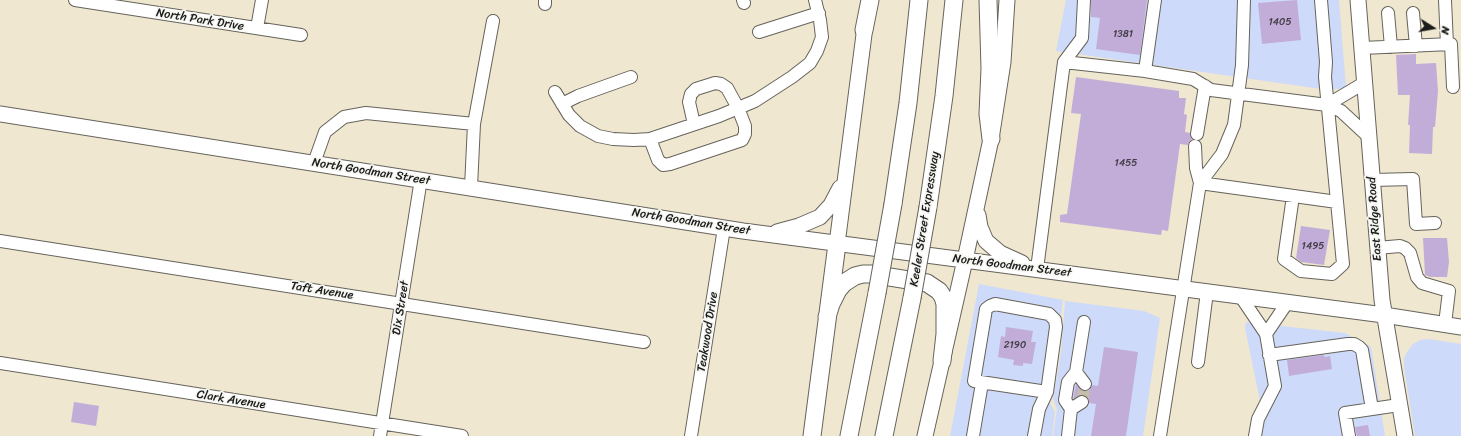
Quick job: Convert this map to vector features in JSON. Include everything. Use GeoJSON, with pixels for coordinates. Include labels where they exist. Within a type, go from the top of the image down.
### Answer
{"type":"FeatureCollection","features":[{"type":"Feature","properties":{"kind":"highway"},"geometry":{"type":"LineString","coordinates":[[864,30],[869,0]]}},
{"type":"Feature","properties":{"kind":"highway"},"geometry":{"type":"LineString","coordinates":[[849,436],[893,204],[906,115],[919,0]]}},
{"type":"Feature","properties":{"kind":"highway","name":"Keeler Street Expressway"},"geometry":{"type":"LineString","coordinates":[[884,436],[912,298],[928,207],[944,96],[954,0]]}},
{"type":"Feature","properties":{"kind":"highway"},"geometry":{"type":"LineString","coordinates":[[988,0],[990,69],[988,114],[991,139]]}},
{"type":"Feature","properties":{"kind":"highway"},"geometry":{"type":"LineString","coordinates":[[812,436],[837,244]]}},
{"type":"Feature","properties":{"kind":"highway"},"geometry":{"type":"LineString","coordinates":[[827,317],[831,304],[838,290],[844,283],[855,276],[871,274],[927,283],[939,291],[945,304],[945,334],[942,361]]}},
{"type":"Feature","properties":{"kind":"main road"},"geometry":{"type":"LineString","coordinates":[[925,436],[966,260],[991,139],[1003,62],[1007,0]]}},
{"type":"Feature","properties":{"kind":"main road","name":"East Ridge Road"},"geometry":{"type":"LineString","coordinates":[[1358,0],[1377,248],[1384,315],[1405,436]]}},
{"type":"Feature","properties":{"kind":"main road"},"geometry":{"type":"LineString","coordinates":[[837,244],[864,30]]}},
{"type":"Feature","properties":{"kind":"main road","name":"North Goodman Street"},"geometry":{"type":"LineString","coordinates":[[0,114],[764,234],[1384,315],[1461,327]]}},
{"type":"Feature","properties":{"kind":"main road"},"geometry":{"type":"LineString","coordinates":[[764,234],[786,230],[812,222],[823,215],[831,206],[836,197],[846,170]]}},
{"type":"Feature","properties":{"kind":"main road"},"geometry":{"type":"LineString","coordinates":[[978,200],[979,222],[981,232],[986,241],[1005,256],[1037,269]]}},
{"type":"Feature","properties":{"kind":"street","name":"North Park Drive"},"geometry":{"type":"LineString","coordinates":[[75,0],[302,35]]}},
{"type":"Feature","properties":{"kind":"street"},"geometry":{"type":"LineString","coordinates":[[257,28],[262,0]]}},
{"type":"Feature","properties":{"kind":"street"},"geometry":{"type":"LineString","coordinates":[[555,92],[576,122],[598,136],[618,140],[650,139],[694,124],[756,101],[778,87],[810,63],[817,51],[822,37],[819,13],[815,0]]}},
{"type":"Feature","properties":{"kind":"street"},"geometry":{"type":"LineString","coordinates":[[1037,269],[1064,62],[1082,38],[1084,0]]}},
{"type":"Feature","properties":{"kind":"street"},"geometry":{"type":"LineString","coordinates":[[1145,71],[1155,0]]}},
{"type":"Feature","properties":{"kind":"street"},"geometry":{"type":"LineString","coordinates":[[1200,183],[1222,154],[1234,125],[1242,64],[1244,0]]}},
{"type":"Feature","properties":{"kind":"street"},"geometry":{"type":"LineString","coordinates":[[1293,196],[1284,259],[1301,271],[1332,274],[1343,264],[1327,105],[1325,77],[1326,62],[1320,0]]}},
{"type":"Feature","properties":{"kind":"street"},"geometry":{"type":"LineString","coordinates":[[1445,0],[1447,44]]}},
{"type":"Feature","properties":{"kind":"street"},"geometry":{"type":"LineString","coordinates":[[759,32],[819,13]]}},
{"type":"Feature","properties":{"kind":"street"},"geometry":{"type":"LineString","coordinates":[[1388,13],[1391,47]]}},
{"type":"Feature","properties":{"kind":"street"},"geometry":{"type":"LineString","coordinates":[[1413,13],[1416,46]]}},
{"type":"Feature","properties":{"kind":"street"},"geometry":{"type":"LineString","coordinates":[[471,187],[474,124],[493,21]]}},
{"type":"Feature","properties":{"kind":"street"},"geometry":{"type":"LineString","coordinates":[[1362,48],[1451,44],[1453,87]]}},
{"type":"Feature","properties":{"kind":"street"},"geometry":{"type":"LineString","coordinates":[[1064,62],[1145,71],[1193,79],[1211,90],[1327,105],[1341,111],[1369,137]]}},
{"type":"Feature","properties":{"kind":"street"},"geometry":{"type":"LineString","coordinates":[[562,104],[578,96],[631,78]]}},
{"type":"Feature","properties":{"kind":"street"},"geometry":{"type":"LineString","coordinates":[[650,139],[658,160],[663,164],[670,164],[735,143],[742,140],[745,134],[745,126],[738,108],[727,88],[721,84],[715,83],[696,89],[691,94],[689,102],[694,124]]}},
{"type":"Feature","properties":{"kind":"street"},"geometry":{"type":"LineString","coordinates":[[1327,105],[1364,84]]}},
{"type":"Feature","properties":{"kind":"street"},"geometry":{"type":"LineString","coordinates":[[1197,134],[1205,86]]}},
{"type":"Feature","properties":{"kind":"street"},"geometry":{"type":"LineString","coordinates":[[314,163],[325,132],[344,117],[366,113],[474,124]]}},
{"type":"Feature","properties":{"kind":"street"},"geometry":{"type":"LineString","coordinates":[[1160,436],[1200,183],[1196,168],[1195,146]]}},
{"type":"Feature","properties":{"kind":"street","name":"Dix Street"},"geometry":{"type":"LineString","coordinates":[[380,436],[421,179]]}},
{"type":"Feature","properties":{"kind":"street"},"geometry":{"type":"LineString","coordinates":[[1372,180],[1413,179],[1416,224],[1435,223]]}},
{"type":"Feature","properties":{"kind":"street"},"geometry":{"type":"LineString","coordinates":[[1200,183],[1337,202]]}},
{"type":"Feature","properties":{"kind":"street","name":"Teakwood Drive"},"geometry":{"type":"LineString","coordinates":[[691,436],[724,228]]}},
{"type":"Feature","properties":{"kind":"street","name":"Taft Avenue"},"geometry":{"type":"LineString","coordinates":[[0,241],[644,342]]}},
{"type":"Feature","properties":{"kind":"street"},"geometry":{"type":"LineString","coordinates":[[1377,248],[1400,246],[1405,248],[1410,253],[1417,277],[1422,283],[1450,292],[1445,324]]}},
{"type":"Feature","properties":{"kind":"street"},"geometry":{"type":"LineString","coordinates":[[1198,362],[1207,292]]}},
{"type":"Feature","properties":{"kind":"street"},"geometry":{"type":"LineString","coordinates":[[1241,297],[1266,334],[1274,386],[1258,419],[1255,436]]}},
{"type":"Feature","properties":{"kind":"street"},"geometry":{"type":"LineString","coordinates":[[1266,334],[1287,303]]}},
{"type":"Feature","properties":{"kind":"street"},"geometry":{"type":"LineString","coordinates":[[1034,436],[1039,409],[1047,392],[1056,328],[1055,320],[1049,314],[995,304],[990,306],[986,309],[974,381],[1047,392]]}},
{"type":"Feature","properties":{"kind":"street"},"geometry":{"type":"LineString","coordinates":[[1068,436],[1071,409],[1065,400],[1068,382],[1076,372],[1084,322]]}},
{"type":"Feature","properties":{"kind":"street"},"geometry":{"type":"LineString","coordinates":[[1269,356],[1354,344],[1362,350],[1372,409]]}},
{"type":"Feature","properties":{"kind":"street","name":"Clark Avenue"},"geometry":{"type":"LineString","coordinates":[[0,364],[462,436]]}},
{"type":"Feature","properties":{"kind":"street"},"geometry":{"type":"LineString","coordinates":[[1076,372],[1085,384]]}},
{"type":"Feature","properties":{"kind":"street"},"geometry":{"type":"LineString","coordinates":[[973,436],[982,382]]}},
{"type":"Feature","properties":{"kind":"street"},"geometry":{"type":"LineString","coordinates":[[1071,409],[1082,402]]}},
{"type":"Feature","properties":{"kind":"street"},"geometry":{"type":"LineString","coordinates":[[1349,436],[1345,413],[1399,404]]}},
{"type":"Feature","properties":{"kind":"shaded area"},"geometry":{"type":"Polygon","coordinates":[[[1066,0],[1339,0],[1346,88],[1328,90],[1056,51],[1066,0]]]}},
{"type":"Feature","properties":{"kind":"shaded area"},"geometry":{"type":"Polygon","coordinates":[[[979,284],[1063,300],[1050,403],[1055,412],[1052,436],[950,436],[979,284]]]}},
{"type":"Feature","properties":{"kind":"shaded area"},"geometry":{"type":"Polygon","coordinates":[[[1065,301],[1144,311],[1160,318],[1143,436],[1053,436],[1057,409],[1053,399],[1061,352],[1065,301]]]}},
{"type":"Feature","properties":{"kind":"shaded area"},"geometry":{"type":"Polygon","coordinates":[[[1246,322],[1345,333],[1371,347],[1385,436],[1251,436],[1260,401],[1245,328],[1246,322]]]}},
{"type":"Feature","properties":{"kind":"shaded area"},"geometry":{"type":"Polygon","coordinates":[[[1429,339],[1461,344],[1461,436],[1415,436],[1404,367],[1404,358],[1413,344],[1420,340],[1429,339]]]}},
{"type":"Feature","properties":{"kind":"building"},"geometry":{"type":"Polygon","coordinates":[[[1091,0],[1147,0],[1140,55],[1096,49],[1100,18],[1091,17],[1091,0]]]}},
{"type":"Feature","properties":{"kind":"building"},"geometry":{"type":"Polygon","coordinates":[[[1297,0],[1301,40],[1262,44],[1258,3],[1297,0]]]}},
{"type":"Feature","properties":{"kind":"building"},"geometry":{"type":"Polygon","coordinates":[[[1416,54],[1416,64],[1436,63],[1438,91],[1435,127],[1433,127],[1432,154],[1409,153],[1410,125],[1408,125],[1410,95],[1398,95],[1396,55],[1416,54]]]}},
{"type":"Feature","properties":{"kind":"building"},"geometry":{"type":"Polygon","coordinates":[[[1076,77],[1179,91],[1179,98],[1186,98],[1184,114],[1187,115],[1185,132],[1190,133],[1192,139],[1188,145],[1180,144],[1168,231],[1162,230],[1161,235],[1060,222],[1060,215],[1067,214],[1081,114],[1071,113],[1076,77]]]}},
{"type":"Feature","properties":{"kind":"building"},"geometry":{"type":"Polygon","coordinates":[[[1301,226],[1330,230],[1324,265],[1301,262],[1296,258],[1301,226]]]}},
{"type":"Feature","properties":{"kind":"building"},"geometry":{"type":"Polygon","coordinates":[[[1423,238],[1447,238],[1449,262],[1447,277],[1430,277],[1425,275],[1423,238]]]}},
{"type":"Feature","properties":{"kind":"building"},"geometry":{"type":"Polygon","coordinates":[[[1006,327],[1033,331],[1031,342],[1036,342],[1032,364],[1023,363],[1023,366],[1013,365],[1014,360],[998,357],[1001,336],[1005,337],[1006,327]]]}},
{"type":"Feature","properties":{"kind":"building"},"geometry":{"type":"Polygon","coordinates":[[[1104,347],[1138,352],[1126,436],[1091,436],[1096,404],[1089,403],[1088,398],[1085,395],[1081,395],[1073,399],[1076,384],[1082,391],[1090,390],[1092,385],[1098,386],[1104,347]]]}},
{"type":"Feature","properties":{"kind":"building"},"geometry":{"type":"Polygon","coordinates":[[[1323,355],[1325,357],[1330,356],[1332,369],[1289,376],[1287,360],[1323,355]]]}},
{"type":"Feature","properties":{"kind":"building"},"geometry":{"type":"Polygon","coordinates":[[[74,402],[99,406],[96,426],[71,422],[74,402]]]}},
{"type":"Feature","properties":{"kind":"building"},"geometry":{"type":"Polygon","coordinates":[[[1368,425],[1370,436],[1357,436],[1355,427],[1368,425]]]}},
{"type":"Feature","properties":{"kind":"tunnel"},"geometry":{"type":"LineString","coordinates":[[1082,402],[1085,384]]}}]}
